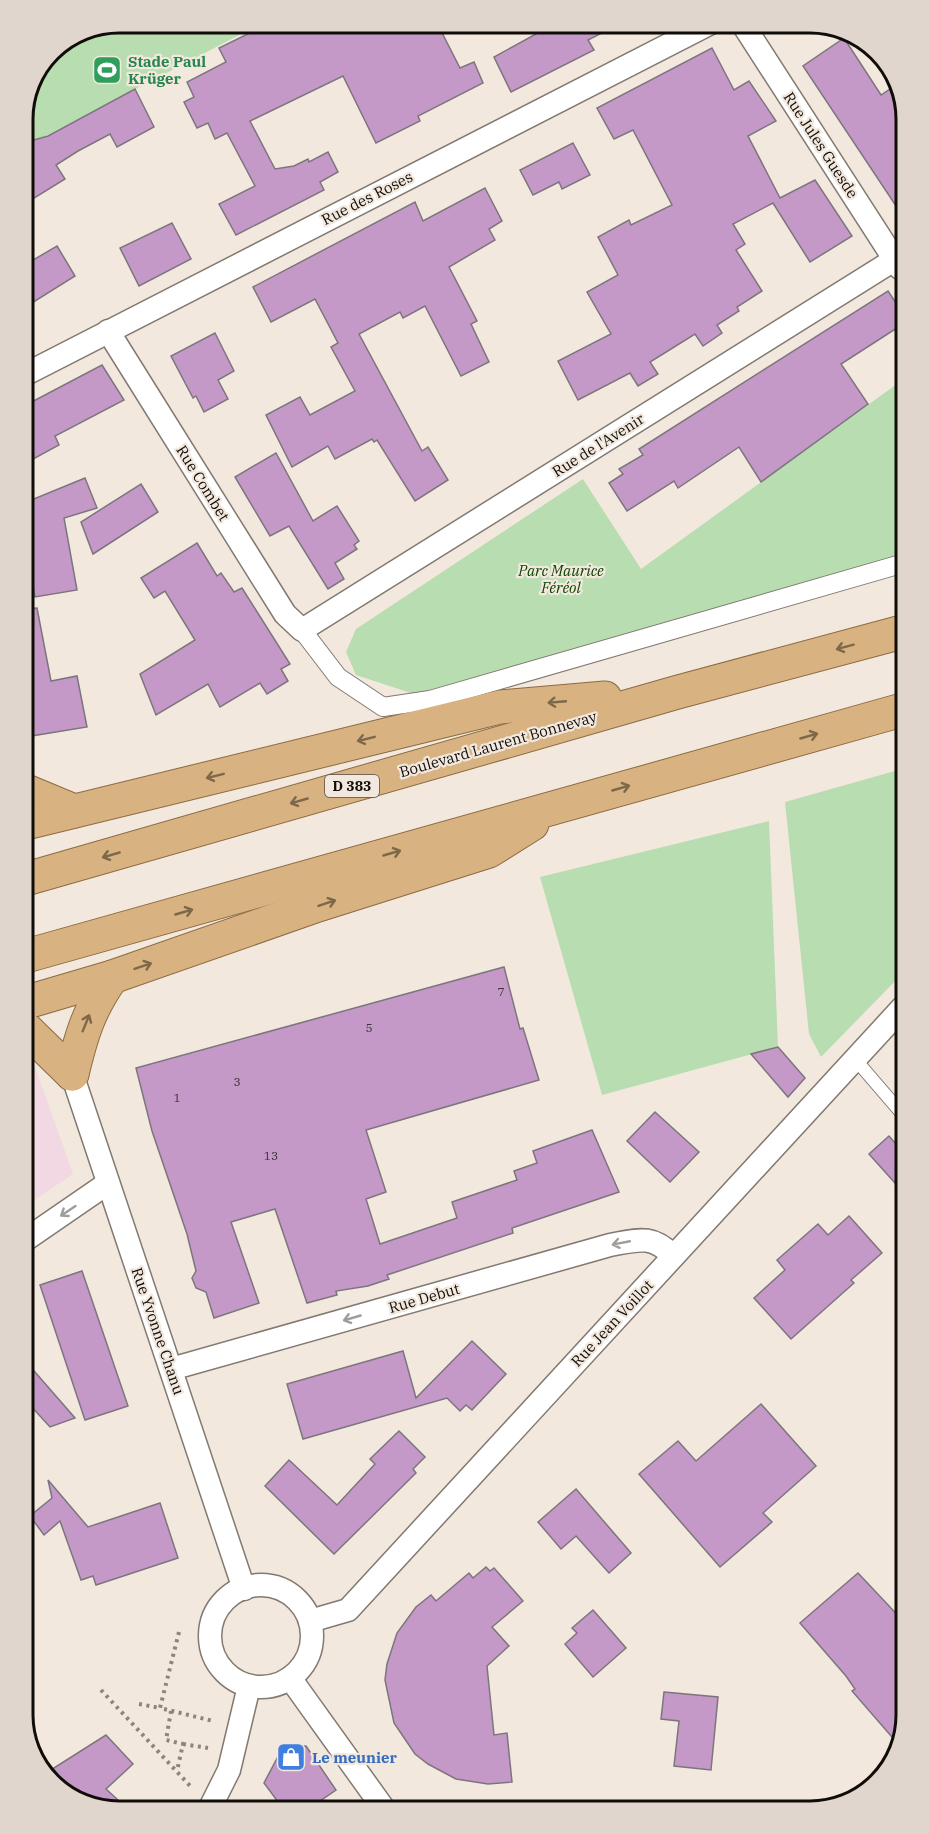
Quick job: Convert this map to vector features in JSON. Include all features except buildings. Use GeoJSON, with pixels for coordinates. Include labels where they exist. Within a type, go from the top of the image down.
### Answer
{"type":"FeatureCollection","features":[{"type":"Feature","properties":{"kind":"highway","name":"Boulevard Laurent Bonnevay"},"geometry":{"type":"LineString","coordinates":[[33,877],[678,692],[896,634]]}},
{"type":"Feature","properties":{"kind":"highway"},"geometry":{"type":"LineString","coordinates":[[33,822],[500,707],[678,692]]}},
{"type":"Feature","properties":{"kind":"highway"},"geometry":{"type":"LineString","coordinates":[[33,954],[896,712]]}},
{"type":"Feature","properties":{"kind":"highway"},"geometry":{"type":"LineString","coordinates":[[33,794],[74,812]]}},
{"type":"Feature","properties":{"kind":"highway"},"geometry":{"type":"LineString","coordinates":[[33,1000],[112,977],[318,905],[489,851],[565,804]]}},
{"type":"Feature","properties":{"kind":"highway"},"geometry":{"type":"LineString","coordinates":[[72,1074],[82,1033],[94,1002],[112,977]]}},
{"type":"Feature","properties":{"kind":"highway"},"geometry":{"type":"LineString","coordinates":[[33,1036],[72,1074]]}},
{"type":"Feature","properties":{"kind":"street","name":"Rue des Roses"},"geometry":{"type":"LineString","coordinates":[[33,370],[691,33]]}},
{"type":"Feature","properties":{"kind":"street","name":"Rue Jules Guesde"},"geometry":{"type":"LineString","coordinates":[[748,33],[896,262]]}},
{"type":"Feature","properties":{"kind":"street","name":"Rue de l'Avenir"},"geometry":{"type":"LineString","coordinates":[[302,630],[896,265]]}},
{"type":"Feature","properties":{"kind":"street","name":"Rue Combet"},"geometry":{"type":"LineString","coordinates":[[108,331],[285,614],[302,630]]}},
{"type":"Feature","properties":{"kind":"street"},"geometry":{"type":"LineString","coordinates":[[302,630],[338,677],[383,706],[430,700],[896,565]]}},
{"type":"Feature","properties":{"kind":"street","name":"Rue Jean Voillot"},"geometry":{"type":"LineString","coordinates":[[310,1621],[348,1610],[896,1015]]}},
{"type":"Feature","properties":{"kind":"street","name":"Rue Yvonne Chanu"},"geometry":{"type":"LineString","coordinates":[[72,1074],[244,1588]]}},
{"type":"Feature","properties":{"kind":"street"},"geometry":{"type":"LineString","coordinates":[[33,1235],[108,1183]]}},
{"type":"Feature","properties":{"kind":"street","name":"Rue Debut"},"geometry":{"type":"LineString","coordinates":[[171,1369],[610,1245],[640,1240],[654,1241],[663,1245],[673,1256]]}},
{"type":"Feature","properties":{"kind":"street"},"geometry":{"type":"LineString","coordinates":[[260,1585],[276,1587],[291,1595],[302,1606],[310,1621],[312,1637],[310,1653],[302,1667],[290,1678],[264,1687],[249,1686],[234,1679],[221,1667],[213,1652],[211,1635],[213,1620],[220,1607],[230,1596],[244,1588],[260,1585]]}},
{"type":"Feature","properties":{"kind":"street"},"geometry":{"type":"LineString","coordinates":[[290,1678],[378,1801]]}},
{"type":"Feature","properties":{"kind":"street"},"geometry":{"type":"LineString","coordinates":[[214,1801],[229,1770],[249,1686]]}},
{"type":"Feature","properties":{"kind":"lane"},"geometry":{"type":"LineString","coordinates":[[855,1059],[896,1107]]}},
{"type":"Feature","properties":{"kind":"path"},"geometry":{"type":"LineString","coordinates":[[160,1708],[179,1632]]}},
{"type":"Feature","properties":{"kind":"path"},"geometry":{"type":"LineString","coordinates":[[101,1689],[203,1801]]}},
{"type":"Feature","properties":{"kind":"path"},"geometry":{"type":"LineString","coordinates":[[139,1704],[213,1721]]}},
{"type":"Feature","properties":{"kind":"path"},"geometry":{"type":"LineString","coordinates":[[171,1711],[166,1740],[208,1748]]}},
{"type":"Feature","properties":{"kind":"path"},"geometry":{"type":"LineString","coordinates":[[177,1772],[183,1744]]}},
{"type":"Feature","properties":{"kind":"shaded area"},"geometry":{"type":"Polygon","coordinates":[[[33,1061],[73,1174],[33,1201],[33,1061]]]}},
{"type":"Feature","properties":{"kind":"green space","name":"Stade Paul Krüger"},"geometry":{"type":"Polygon","coordinates":[[[119,33],[243,33],[33,142],[33,114],[40,86],[58,58],[86,40],[119,33]]]}},
{"type":"Feature","properties":{"kind":"green space","name":"Parc Maurice Féréol"},"geometry":{"type":"Polygon","coordinates":[[[896,385],[896,556],[417,695],[356,675],[346,652],[356,629],[583,479],[641,569],[896,385]]]}},
{"type":"Feature","properties":{"kind":"green space"},"geometry":{"type":"Polygon","coordinates":[[[896,771],[896,980],[821,1057],[809,1034],[785,802],[896,771]]]}},
{"type":"Feature","properties":{"kind":"green space"},"geometry":{"type":"Polygon","coordinates":[[[769,821],[778,1047],[602,1095],[540,877],[769,821]]]}},
{"type":"Feature","properties":{"kind":"place","name":"Stade Paul Krüger"},"geometry":{"type":"Point","coordinates":[107,70]}},
{"type":"Feature","properties":{"kind":"place","name":"Le meunier"},"geometry":{"type":"Point","coordinates":[291,1757]}}]}
